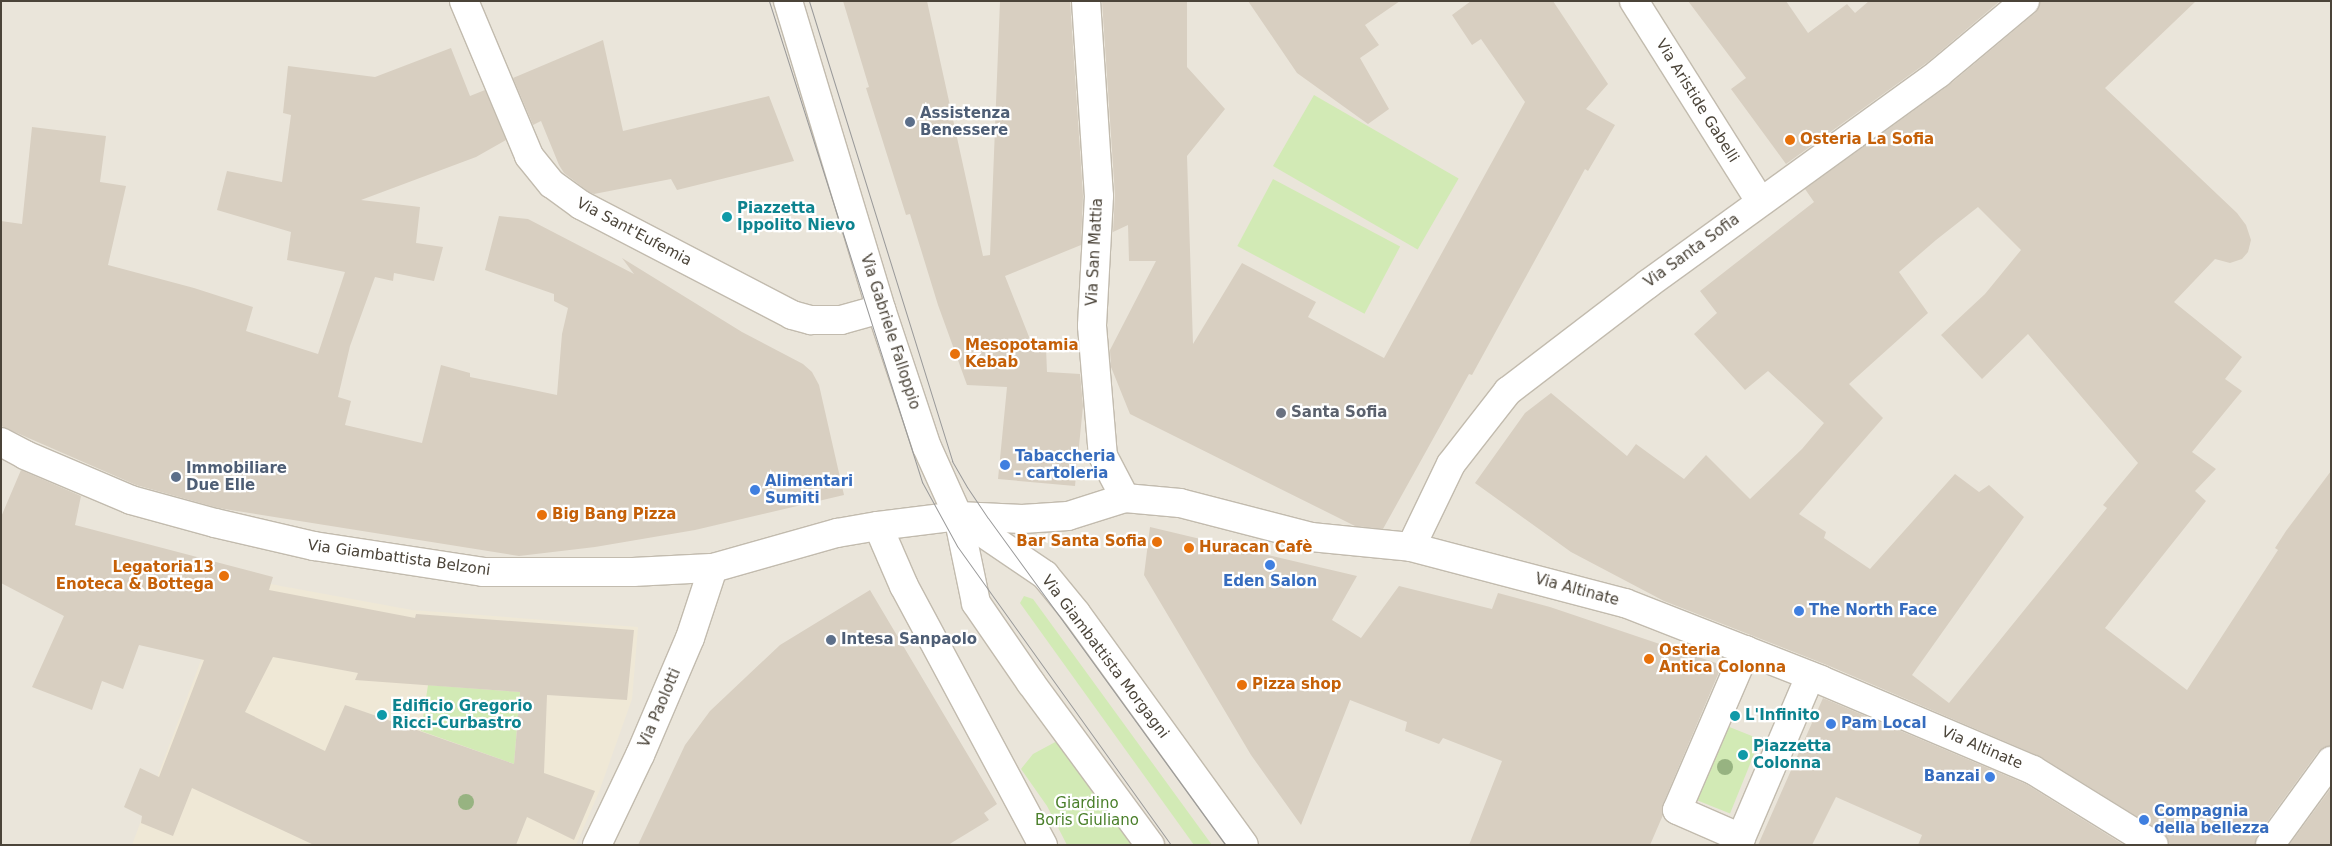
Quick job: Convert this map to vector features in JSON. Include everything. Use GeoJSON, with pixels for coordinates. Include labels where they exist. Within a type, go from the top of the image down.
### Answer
{"type":"FeatureCollection","features":[{"type":"Feature","properties":{"kind":"street","name":"Via Sant'Eufemia"},"geometry":{"type":"LineString","coordinates":[[464,1],[529,156],[552,184],[581,205],[792,315],[811,320],[841,320],[881,309]]}},
{"type":"Feature","properties":{"kind":"street","name":"Via Gabriele Falloppio"},"geometry":{"type":"LineString","coordinates":[[788,1],[881,309],[927,447],[958,516]]}},
{"type":"Feature","properties":{"kind":"street","name":"Via San Mattia"},"geometry":{"type":"LineString","coordinates":[[1086,1],[1099,196],[1092,326],[1103,456],[1125,498]]}},
{"type":"Feature","properties":{"kind":"street","name":"Via Aristide Gabelli"},"geometry":{"type":"LineString","coordinates":[[1634,1],[1760,201]]}},
{"type":"Feature","properties":{"kind":"street","name":"Via Santa Sofia"},"geometry":{"type":"LineString","coordinates":[[1411,547],[1452,464],[1508,391],[1760,201],[1939,73],[2025,1]]}},
{"type":"Feature","properties":{"kind":"street","name":"Via Giambattista Belzoni"},"geometry":{"type":"LineString","coordinates":[[1,442],[25,455],[132,500],[215,523],[314,546],[484,572],[633,572],[714,568],[837,533],[958,516]]}},
{"type":"Feature","properties":{"kind":"street","name":"Via Altinate"},"geometry":{"type":"LineString","coordinates":[[958,516],[1022,519],[1068,516],[1125,498],[1180,502],[1311,537],[1411,547],[1625,603],[1810,676],[2033,770],[2154,845]]}},
{"type":"Feature","properties":{"kind":"street"},"geometry":{"type":"LineString","coordinates":[[958,516],[976,603],[1031,683],[1150,845]]}},
{"type":"Feature","properties":{"kind":"street","name":"Via Giambattista Morgagni"},"geometry":{"type":"LineString","coordinates":[[958,516],[1045,575],[1076,613],[1244,845]]}},
{"type":"Feature","properties":{"kind":"street"},"geometry":{"type":"LineString","coordinates":[[878,526],[904,586],[1043,845]]}},
{"type":"Feature","properties":{"kind":"street","name":"Via Paolotti"},"geometry":{"type":"LineString","coordinates":[[597,845],[640,755],[686,647],[714,568]]}},
{"type":"Feature","properties":{"kind":"street"},"geometry":{"type":"LineString","coordinates":[[1746,650],[1677,810],[1741,838],[1810,676]]}},
{"type":"Feature","properties":{"kind":"street"},"geometry":{"type":"LineString","coordinates":[[2270,845],[2331,761]]}},
{"type":"Feature","properties":{"kind":"shaded area"},"geometry":{"type":"Polygon","coordinates":[[[1,1],[2331,1],[2331,845],[1,845],[1,1]]]}},
{"type":"Feature","properties":{"kind":"shaded area"},"geometry":{"type":"Polygon","coordinates":[[[232,577],[412,610],[638,627],[632,699],[599,792],[576,845],[132,845],[232,577]]]}},
{"type":"Feature","properties":{"kind":"green space"},"geometry":{"type":"Polygon","coordinates":[[[1314,95],[1459,178],[1418,250],[1273,166],[1314,95]]]}},
{"type":"Feature","properties":{"kind":"green space"},"geometry":{"type":"Polygon","coordinates":[[[1273,179],[1400,247],[1364,314],[1237,246],[1273,179]]]}},
{"type":"Feature","properties":{"kind":"green space"},"geometry":{"type":"Polygon","coordinates":[[[1024,596],[1033,599],[1212,845],[1194,845],[1020,603],[1024,596]]]}},
{"type":"Feature","properties":{"kind":"green space"},"geometry":{"type":"Polygon","coordinates":[[[428,685],[520,692],[514,764],[421,731],[428,685]]]}},
{"type":"Feature","properties":{"kind":"green space"},"geometry":{"type":"Polygon","coordinates":[[[1722,724],[1760,739],[1730,814],[1692,798],[1722,724]]]}},
{"type":"Feature","properties":{"kind":"green space","name":"Giardino Boris Giuliano"},"geometry":{"type":"Polygon","coordinates":[[[1072,733],[1150,845],[1067,845],[1047,806],[1021,769],[1033,754],[1072,733]]]}},
{"type":"Feature","properties":{"kind":"building"},"geometry":{"type":"Polygon","coordinates":[[[843,1],[927,1],[983,256],[990,255],[1000,1],[1070,1],[1083,196],[1081,245],[1005,276],[1035,352],[1046,348],[1047,372],[1080,374],[1083,406],[1075,486],[998,479],[1007,387],[967,385],[938,305],[910,214],[906,215],[866,88],[869,87],[843,1]]]}},
{"type":"Feature","properties":{"kind":"building"},"geometry":{"type":"Polygon","coordinates":[[[1102,1],[1187,1],[1187,67],[1225,109],[1187,156],[1193,344],[1242,263],[1316,302],[1308,317],[1384,358],[1525,102],[1481,39],[1472,45],[1452,15],[1471,1],[1553,1],[1608,84],[1586,109],[1615,125],[1588,171],[1585,169],[1472,375],[1469,374],[1383,529],[1355,526],[1130,414],[1111,367],[1110,350],[1156,261],[1129,261],[1128,225],[1113,232],[1115,195],[1102,1]]]}},
{"type":"Feature","properties":{"kind":"building"},"geometry":{"type":"Polygon","coordinates":[[[1248,1],[1400,1],[1365,25],[1379,45],[1360,58],[1389,109],[1368,124],[1297,73],[1248,1]]]}},
{"type":"Feature","properties":{"kind":"building"},"geometry":{"type":"Polygon","coordinates":[[[1688,1],[1786,1],[1808,33],[1847,4],[1855,13],[1869,1],[2000,1],[1929,61],[1786,164],[1731,89],[1746,78],[1688,1]]]}},
{"type":"Feature","properties":{"kind":"building"},"geometry":{"type":"Polygon","coordinates":[[[2040,1],[2196,1],[2105,88],[2237,213],[2246,225],[2251,240],[2248,252],[2242,259],[2230,263],[2215,259],[2174,302],[2242,357],[2225,379],[2242,391],[2192,452],[2216,469],[2195,491],[2206,501],[2105,628],[2187,690],[2278,550],[2275,548],[2286,531],[2331,471],[2331,746],[2318,752],[2257,836],[2255,845],[2170,845],[2167,837],[2162,832],[2041,757],[1827,665],[1664,601],[1571,552],[1475,483],[1525,413],[1551,393],[1627,456],[1636,444],[1684,479],[1706,455],[1750,499],[1802,449],[1824,423],[1768,371],[1745,390],[1694,334],[1717,313],[1700,291],[1814,202],[1805,189],[1949,85],[2035,13],[2040,1]],[[1978,207],[1899,272],[1928,313],[1849,384],[1883,418],[1799,514],[1826,532],[1824,538],[1870,569],[1955,474],[1979,492],[1989,485],[2024,517],[1912,675],[1949,703],[2107,508],[2103,505],[2138,463],[2028,334],[1982,379],[1941,335],[1985,294],[2021,250],[1978,207]]]}},
{"type":"Feature","properties":{"kind":"building"},"geometry":{"type":"Polygon","coordinates":[[[603,40],[623,131],[769,96],[794,161],[677,190],[671,179],[594,194],[589,192],[564,173],[541,121],[533,125],[513,78],[603,40]]]}},
{"type":"Feature","properties":{"kind":"building"},"geometry":{"type":"Polygon","coordinates":[[[451,48],[470,96],[485,90],[506,140],[476,157],[361,200],[420,207],[416,243],[443,247],[434,281],[394,273],[393,281],[375,277],[350,346],[338,397],[351,401],[345,425],[422,443],[441,365],[470,373],[470,377],[557,395],[562,334],[568,308],[554,301],[554,294],[485,270],[499,216],[528,219],[634,274],[622,258],[742,332],[803,364],[812,372],[819,385],[844,495],[695,530],[595,547],[519,556],[218,508],[136,485],[1,426],[1,221],[22,224],[32,127],[106,136],[100,182],[126,186],[108,265],[194,288],[253,307],[246,331],[318,354],[345,272],[287,260],[291,232],[217,210],[227,171],[282,182],[291,115],[283,113],[288,66],[375,77],[451,48]]]}},
{"type":"Feature","properties":{"kind":"building"},"geometry":{"type":"Polygon","coordinates":[[[21,470],[81,496],[75,525],[273,577],[269,590],[415,618],[416,614],[634,630],[627,700],[547,695],[544,773],[595,791],[574,840],[527,817],[516,845],[314,845],[192,788],[173,836],[141,823],[142,816],[124,807],[140,768],[159,777],[204,660],[139,645],[123,689],[102,681],[92,710],[32,687],[64,616],[1,583],[1,517],[21,470]],[[273,657],[245,712],[325,751],[345,705],[514,764],[520,692],[355,680],[358,673],[273,657]]]}},
{"type":"Feature","properties":{"kind":"building"},"geometry":{"type":"Polygon","coordinates":[[[1150,527],[1357,576],[1332,620],[1361,638],[1399,586],[1492,609],[1498,593],[1550,607],[1722,665],[1663,804],[1663,815],[1650,845],[1469,845],[1502,761],[1443,738],[1439,744],[1405,731],[1407,722],[1350,700],[1301,825],[1251,755],[1144,575],[1150,527]]]}},
{"type":"Feature","properties":{"kind":"building"},"geometry":{"type":"Polygon","coordinates":[[[870,590],[997,804],[984,813],[989,820],[948,845],[638,845],[685,745],[710,711],[780,645],[870,590]]]}},
{"type":"Feature","properties":{"kind":"building"},"geometry":{"type":"Polygon","coordinates":[[[1823,698],[2026,784],[2124,845],[1918,845],[1922,835],[1836,797],[1812,845],[1758,845],[1823,698]]]}},
{"type":"Feature","properties":{"kind":"building"},"geometry":{"type":"Polygon","coordinates":[[[2331,788],[2331,845],[2289,845],[2331,788]]]}},
{"type":"Feature","properties":{"kind":"tram line"},"geometry":{"type":"LineString","coordinates":[[769,1],[922,482],[957,546],[1171,845]]}},
{"type":"Feature","properties":{"kind":"tram line"},"geometry":{"type":"LineString","coordinates":[[809,1],[952,461],[988,518],[1226,845]]}},
{"type":"Feature","properties":{"kind":"place","name":"Assistenza Benessere"},"geometry":{"type":"Point","coordinates":[910,122]}},
{"type":"Feature","properties":{"kind":"place","name":"Osteria La Sofia"},"geometry":{"type":"Point","coordinates":[1790,140]}},
{"type":"Feature","properties":{"kind":"place","name":"Piazzetta Ippolito Nievo"},"geometry":{"type":"Point","coordinates":[727,217]}},
{"type":"Feature","properties":{"kind":"place","name":"Mesopotamia Kebab"},"geometry":{"type":"Point","coordinates":[955,354]}},
{"type":"Feature","properties":{"kind":"place","name":"Santa Sofia"},"geometry":{"type":"Point","coordinates":[1281,413]}},
{"type":"Feature","properties":{"kind":"place","name":"Tabaccheria - cartoleria"},"geometry":{"type":"Point","coordinates":[1005,465]}},
{"type":"Feature","properties":{"kind":"place","name":"Immobiliare Due Elle"},"geometry":{"type":"Point","coordinates":[176,477]}},
{"type":"Feature","properties":{"kind":"place","name":"Alimentari Sumiti"},"geometry":{"type":"Point","coordinates":[755,490]}},
{"type":"Feature","properties":{"kind":"place","name":"Big Bang Pizza"},"geometry":{"type":"Point","coordinates":[542,515]}},
{"type":"Feature","properties":{"kind":"place","name":"Bar Santa Sofia"},"geometry":{"type":"Point","coordinates":[1157,542]}},
{"type":"Feature","properties":{"kind":"place","name":"Huracan Cafè"},"geometry":{"type":"Point","coordinates":[1189,548]}},
{"type":"Feature","properties":{"kind":"place","name":"Eden Salon"},"geometry":{"type":"Point","coordinates":[1270,565]}},
{"type":"Feature","properties":{"kind":"place","name":"Legatoria13 Enoteca & Bottega"},"geometry":{"type":"Point","coordinates":[224,576]}},
{"type":"Feature","properties":{"kind":"place","name":"The North Face"},"geometry":{"type":"Point","coordinates":[1799,611]}},
{"type":"Feature","properties":{"kind":"place","name":"Intesa Sanpaolo"},"geometry":{"type":"Point","coordinates":[831,640]}},
{"type":"Feature","properties":{"kind":"place","name":"Osteria Antica Colonna"},"geometry":{"type":"Point","coordinates":[1649,659]}},
{"type":"Feature","properties":{"kind":"place","name":"Pizza shop"},"geometry":{"type":"Point","coordinates":[1242,685]}},
{"type":"Feature","properties":{"kind":"place","name":"Edificio Gregorio Ricci-Curbastro"},"geometry":{"type":"Point","coordinates":[382,715]}},
{"type":"Feature","properties":{"kind":"place","name":"L'Infinito"},"geometry":{"type":"Point","coordinates":[1735,716]}},
{"type":"Feature","properties":{"kind":"place","name":"Pam Local"},"geometry":{"type":"Point","coordinates":[1831,724]}},
{"type":"Feature","properties":{"kind":"place","name":"Piazzetta Colonna"},"geometry":{"type":"Point","coordinates":[1743,755]}},
{"type":"Feature","properties":{"kind":"place","name":"Banzai"},"geometry":{"type":"Point","coordinates":[1990,777]}},
{"type":"Feature","properties":{"kind":"place","name":"Compagnia della bellezza"},"geometry":{"type":"Point","coordinates":[2144,820]}}]}
